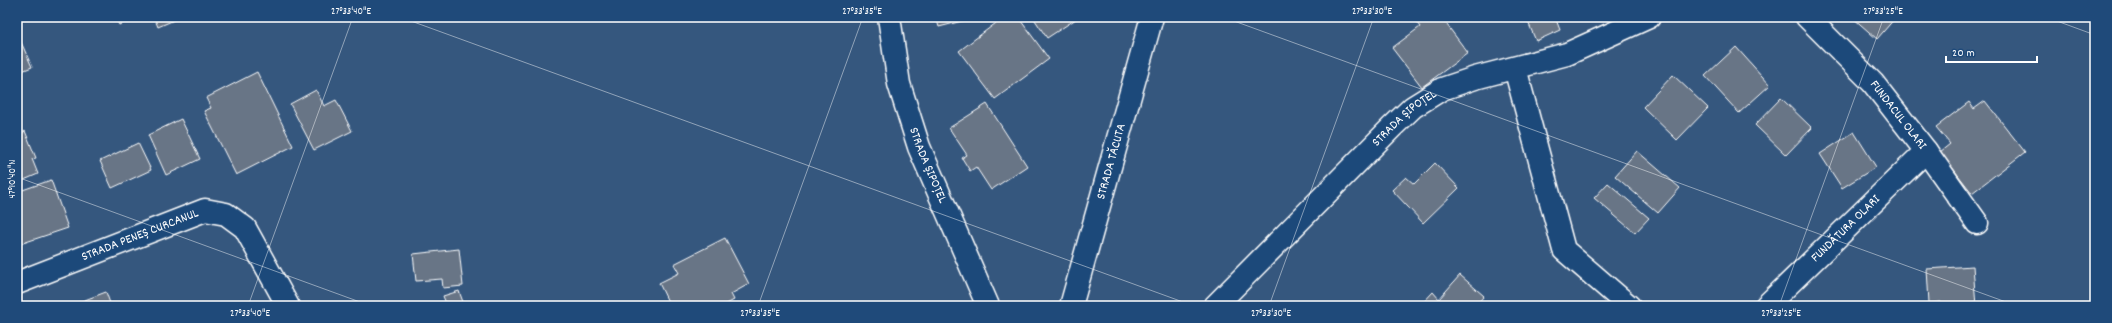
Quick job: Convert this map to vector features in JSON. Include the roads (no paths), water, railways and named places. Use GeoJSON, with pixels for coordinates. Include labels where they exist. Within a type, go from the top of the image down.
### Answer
{"type":"FeatureCollection","features":[{"type":"Feature","properties":{"kind":"street","name":"STRADA ȘIPOȚEL"},"geometry":{"type":"LineString","coordinates":[[889,17],[899,84],[919,147],[988,306]]}},
{"type":"Feature","properties":{"kind":"street","name":"STRADA TĂCUTA"},"geometry":{"type":"LineString","coordinates":[[1071,306],[1152,17]]}},
{"type":"Feature","properties":{"kind":"street","name":"STRADA ȘIPOȚEL"},"geometry":{"type":"LineString","coordinates":[[1215,306],[1413,107],[1442,89],[1475,78],[1567,54],[1649,17]]}},
{"type":"Feature","properties":{"kind":"street","name":"FUNDACUL OLARI"},"geometry":{"type":"LineString","coordinates":[[1807,17],[1873,83],[1926,151],[1977,223]]}},
{"type":"Feature","properties":{"kind":"street"},"geometry":{"type":"LineString","coordinates":[[1515,68],[1564,250],[1629,306]]}},
{"type":"Feature","properties":{"kind":"street","name":"FUNDĂTURA OLARI"},"geometry":{"type":"LineString","coordinates":[[1766,306],[1926,151]]}},
{"type":"Feature","properties":{"kind":"street","name":"STRADA PENEȘ CURCANUL"},"geometry":{"type":"LineString","coordinates":[[17,283],[205,210],[226,214],[246,228],[288,306]]}}]}
